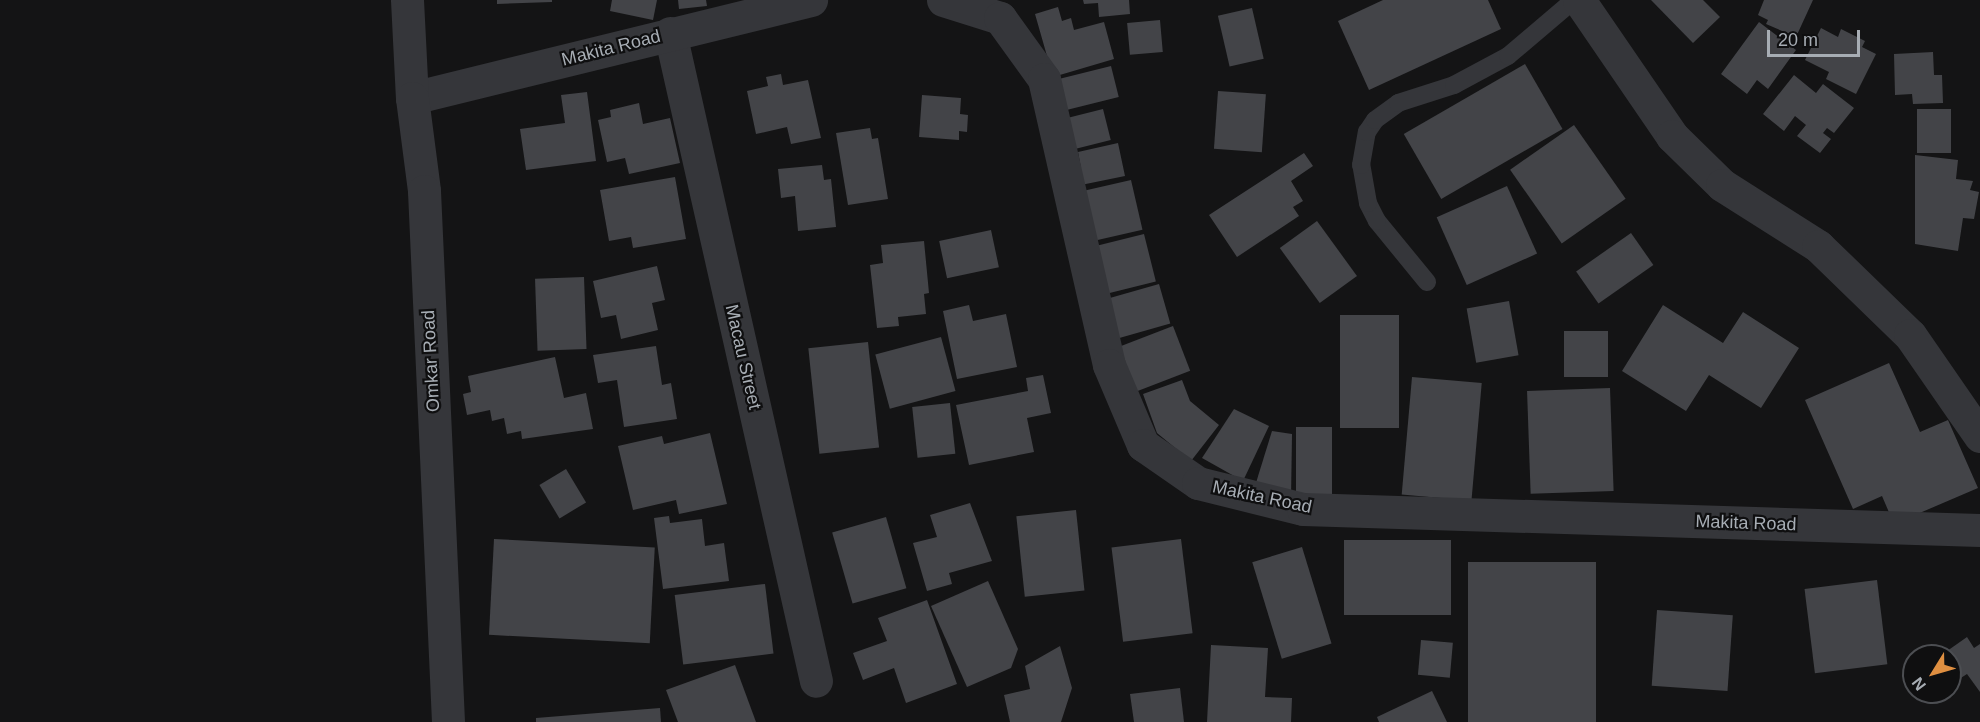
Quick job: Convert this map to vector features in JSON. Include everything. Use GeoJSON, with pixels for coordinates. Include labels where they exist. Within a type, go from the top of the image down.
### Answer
{"type":"FeatureCollection","features":[{"type":"Feature","properties":{"kind":"street","name":"Omkar Road"},"geometry":{"type":"LineString","coordinates":[[407,0],[412,98],[424,191],[448,722]]}},
{"type":"Feature","properties":{"kind":"street","name":"Makita Road"},"geometry":{"type":"LineString","coordinates":[[412,98],[670,33],[735,9],[811,0]]}},
{"type":"Feature","properties":{"kind":"street","name":"Makita Road"},"geometry":{"type":"LineString","coordinates":[[943,0],[1000,18],[1044,79],[1110,365],[1143,445],[1198,483],[1303,509],[1980,530]]}},
{"type":"Feature","properties":{"kind":"street"},"geometry":{"type":"LineString","coordinates":[[1576,0],[1672,136],[1722,185],[1818,246],[1910,335],[1974,418]]}},
{"type":"Feature","properties":{"kind":"street","name":"Macau Street"},"geometry":{"type":"LineString","coordinates":[[670,33],[816,681]]}},
{"type":"Feature","properties":{"kind":"lane"},"geometry":{"type":"LineString","coordinates":[[1428,282],[1377,221],[1368,203],[1360,165],[1367,132],[1375,120],[1398,103],[1454,85],[1508,56],[1576,0]]}},
{"type":"Feature","properties":{"kind":"building"},"geometry":{"type":"Polygon","coordinates":[[[497,0],[552,0],[552,2],[497,4],[497,0]]]}},
{"type":"Feature","properties":{"kind":"building"},"geometry":{"type":"Polygon","coordinates":[[[612,0],[657,0],[653,20],[610,11],[612,0]]]}},
{"type":"Feature","properties":{"kind":"building"},"geometry":{"type":"Polygon","coordinates":[[[678,0],[706,0],[707,6],[679,9],[678,0]]]}},
{"type":"Feature","properties":{"kind":"building"},"geometry":{"type":"Polygon","coordinates":[[[1083,0],[1129,0],[1130,14],[1099,17],[1098,3],[1084,4],[1083,0]]]}},
{"type":"Feature","properties":{"kind":"building"},"geometry":{"type":"Polygon","coordinates":[[[1383,0],[1488,0],[1501,29],[1369,90],[1338,21],[1383,0]]]}},
{"type":"Feature","properties":{"kind":"building"},"geometry":{"type":"Polygon","coordinates":[[[1651,0],[1703,0],[1720,17],[1693,43],[1651,0]]]}},
{"type":"Feature","properties":{"kind":"building"},"geometry":{"type":"Polygon","coordinates":[[[1764,0],[1813,0],[1796,37],[1766,24],[1768,20],[1758,15],[1764,0]]]}},
{"type":"Feature","properties":{"kind":"building"},"geometry":{"type":"Polygon","coordinates":[[[1058,7],[1062,21],[1071,18],[1074,30],[1104,22],[1114,59],[1053,77],[1035,14],[1058,7]]]}},
{"type":"Feature","properties":{"kind":"building"},"geometry":{"type":"Polygon","coordinates":[[[1252,8],[1264,59],[1230,67],[1218,16],[1252,8]]]}},
{"type":"Feature","properties":{"kind":"building"},"geometry":{"type":"Polygon","coordinates":[[[1160,20],[1163,52],[1130,55],[1127,23],[1160,20]]]}},
{"type":"Feature","properties":{"kind":"building"},"geometry":{"type":"Polygon","coordinates":[[[1759,22],[1796,50],[1768,89],[1757,80],[1747,94],[1721,74],[1759,22]]]}},
{"type":"Feature","properties":{"kind":"building"},"geometry":{"type":"Polygon","coordinates":[[[1821,28],[1838,37],[1841,29],[1865,41],[1862,47],[1876,54],[1856,94],[1826,79],[1829,72],[1805,60],[1821,28]]]}},
{"type":"Feature","properties":{"kind":"building"},"geometry":{"type":"Polygon","coordinates":[[[1933,52],[1934,75],[1942,75],[1943,103],[1913,104],[1912,94],[1895,95],[1894,54],[1933,52]]]}},
{"type":"Feature","properties":{"kind":"building"},"geometry":{"type":"Polygon","coordinates":[[[1525,64],[1562,129],[1441,199],[1404,134],[1525,64]]]}},
{"type":"Feature","properties":{"kind":"building"},"geometry":{"type":"Polygon","coordinates":[[[1111,66],[1119,97],[1061,112],[1053,81],[1111,66]]]}},
{"type":"Feature","properties":{"kind":"building"},"geometry":{"type":"Polygon","coordinates":[[[781,74],[783,85],[808,80],[821,138],[791,144],[787,127],[756,134],[747,91],[768,86],[766,77],[781,74]]]}},
{"type":"Feature","properties":{"kind":"building"},"geometry":{"type":"Polygon","coordinates":[[[1794,75],[1816,93],[1823,84],[1854,108],[1834,133],[1827,128],[1823,133],[1831,139],[1820,153],[1797,136],[1806,125],[1795,116],[1784,131],[1763,114],[1794,75]]]}},
{"type":"Feature","properties":{"kind":"building"},"geometry":{"type":"Polygon","coordinates":[[[1218,91],[1266,94],[1262,152],[1214,149],[1218,91]]]}},
{"type":"Feature","properties":{"kind":"building"},"geometry":{"type":"Polygon","coordinates":[[[587,92],[596,161],[526,170],[520,129],[565,123],[561,95],[587,92]]]}},
{"type":"Feature","properties":{"kind":"building"},"geometry":{"type":"Polygon","coordinates":[[[922,95],[961,98],[960,114],[968,115],[967,132],[959,131],[959,140],[919,137],[922,95]]]}},
{"type":"Feature","properties":{"kind":"building"},"geometry":{"type":"Polygon","coordinates":[[[639,103],[643,124],[670,118],[680,163],[629,174],[625,158],[607,162],[598,120],[611,117],[610,110],[639,103]]]}},
{"type":"Feature","properties":{"kind":"building"},"geometry":{"type":"Polygon","coordinates":[[[1103,109],[1111,140],[1069,150],[1061,119],[1103,109]]]}},
{"type":"Feature","properties":{"kind":"building"},"geometry":{"type":"Polygon","coordinates":[[[1917,109],[1951,109],[1951,153],[1917,153],[1917,109]]]}},
{"type":"Feature","properties":{"kind":"building"},"geometry":{"type":"Polygon","coordinates":[[[1574,125],[1626,199],[1562,243],[1510,170],[1574,125]]]}},
{"type":"Feature","properties":{"kind":"building"},"geometry":{"type":"Polygon","coordinates":[[[870,128],[872,139],[878,138],[888,199],[848,205],[836,133],[870,128]]]}},
{"type":"Feature","properties":{"kind":"building"},"geometry":{"type":"Polygon","coordinates":[[[1118,143],[1125,176],[1076,186],[1081,168],[1078,152],[1118,143]]]}},
{"type":"Feature","properties":{"kind":"building"},"geometry":{"type":"Polygon","coordinates":[[[1304,153],[1313,166],[1291,181],[1303,201],[1293,207],[1299,216],[1237,257],[1209,215],[1304,153]]]}},
{"type":"Feature","properties":{"kind":"building"},"geometry":{"type":"Polygon","coordinates":[[[1915,155],[1958,160],[1956,179],[1973,181],[1970,190],[1979,192],[1974,219],[1963,218],[1958,251],[1915,244],[1915,155]]]}},
{"type":"Feature","properties":{"kind":"building"},"geometry":{"type":"Polygon","coordinates":[[[822,165],[824,180],[831,179],[836,227],[798,231],[795,196],[781,198],[778,169],[822,165]]]}},
{"type":"Feature","properties":{"kind":"building"},"geometry":{"type":"Polygon","coordinates":[[[675,177],[686,239],[633,248],[631,237],[609,241],[600,190],[675,177]]]}},
{"type":"Feature","properties":{"kind":"building"},"geometry":{"type":"Polygon","coordinates":[[[1131,180],[1142,230],[1089,242],[1077,192],[1131,180]]]}},
{"type":"Feature","properties":{"kind":"building"},"geometry":{"type":"Polygon","coordinates":[[[1507,186],[1537,254],[1467,285],[1437,217],[1507,186]]]}},
{"type":"Feature","properties":{"kind":"building"},"geometry":{"type":"Polygon","coordinates":[[[1317,221],[1357,276],[1320,303],[1280,248],[1317,221]]]}},
{"type":"Feature","properties":{"kind":"building"},"geometry":{"type":"Polygon","coordinates":[[[991,230],[999,267],[947,278],[939,241],[991,230]]]}},
{"type":"Feature","properties":{"kind":"building"},"geometry":{"type":"Polygon","coordinates":[[[1631,233],[1653,265],[1598,303],[1576,271],[1631,233]]]}},
{"type":"Feature","properties":{"kind":"building"},"geometry":{"type":"Polygon","coordinates":[[[1144,234],[1156,282],[1100,296],[1088,248],[1144,234]]]}},
{"type":"Feature","properties":{"kind":"building"},"geometry":{"type":"Polygon","coordinates":[[[924,241],[929,293],[924,294],[926,314],[898,317],[899,326],[877,328],[870,265],[883,263],[881,245],[924,241]]]}},
{"type":"Feature","properties":{"kind":"building"},"geometry":{"type":"Polygon","coordinates":[[[657,266],[665,300],[652,303],[658,330],[621,339],[616,315],[601,318],[593,281],[657,266]]]}},
{"type":"Feature","properties":{"kind":"building"},"geometry":{"type":"Polygon","coordinates":[[[584,277],[587,349],[538,351],[535,279],[584,277]]]}},
{"type":"Feature","properties":{"kind":"building"},"geometry":{"type":"Polygon","coordinates":[[[1159,284],[1170,323],[1110,341],[1098,301],[1159,284]]]}},
{"type":"Feature","properties":{"kind":"building"},"geometry":{"type":"Polygon","coordinates":[[[1509,301],[1519,355],[1476,363],[1467,308],[1509,301]]]}},
{"type":"Feature","properties":{"kind":"building"},"geometry":{"type":"Polygon","coordinates":[[[969,305],[973,321],[1006,314],[1017,367],[957,379],[943,311],[969,305]]]}},
{"type":"Feature","properties":{"kind":"building"},"geometry":{"type":"Polygon","coordinates":[[[1663,305],[1723,343],[1743,312],[1799,348],[1761,408],[1709,375],[1686,411],[1622,371],[1663,305]]]}},
{"type":"Feature","properties":{"kind":"building"},"geometry":{"type":"Polygon","coordinates":[[[1340,315],[1399,315],[1399,428],[1340,428],[1340,315]]]}},
{"type":"Feature","properties":{"kind":"building"},"geometry":{"type":"Polygon","coordinates":[[[1173,326],[1190,371],[1129,394],[1111,350],[1173,326]]]}},
{"type":"Feature","properties":{"kind":"building"},"geometry":{"type":"Polygon","coordinates":[[[1564,331],[1608,331],[1608,377],[1564,377],[1564,331]]]}},
{"type":"Feature","properties":{"kind":"building"},"geometry":{"type":"Polygon","coordinates":[[[941,337],[955,391],[890,409],[875,355],[941,337]]]}},
{"type":"Feature","properties":{"kind":"building"},"geometry":{"type":"Polygon","coordinates":[[[868,342],[879,447],[819,454],[808,348],[868,342]]]}},
{"type":"Feature","properties":{"kind":"building"},"geometry":{"type":"Polygon","coordinates":[[[656,346],[662,385],[671,383],[677,419],[624,427],[617,380],[598,383],[593,355],[656,346]]]}},
{"type":"Feature","properties":{"kind":"building"},"geometry":{"type":"Polygon","coordinates":[[[555,357],[564,398],[586,393],[593,429],[522,439],[521,431],[507,434],[504,418],[492,421],[490,410],[467,415],[463,394],[471,392],[468,376],[555,357]]]}},
{"type":"Feature","properties":{"kind":"building"},"geometry":{"type":"Polygon","coordinates":[[[1889,363],[1920,432],[1948,420],[1978,488],[1894,524],[1882,496],[1853,509],[1805,400],[1889,363]]]}},
{"type":"Feature","properties":{"kind":"building"},"geometry":{"type":"Polygon","coordinates":[[[1043,375],[1051,413],[1027,418],[1034,452],[969,465],[956,405],[1028,391],[1026,378],[1043,375]]]}},
{"type":"Feature","properties":{"kind":"building"},"geometry":{"type":"Polygon","coordinates":[[[1412,377],[1482,383],[1471,501],[1402,495],[1412,377]]]}},
{"type":"Feature","properties":{"kind":"building"},"geometry":{"type":"Polygon","coordinates":[[[1182,380],[1190,401],[1219,425],[1191,461],[1157,433],[1143,394],[1182,380]]]}},
{"type":"Feature","properties":{"kind":"building"},"geometry":{"type":"Polygon","coordinates":[[[1610,388],[1614,491],[1531,494],[1527,391],[1610,388]]]}},
{"type":"Feature","properties":{"kind":"building"},"geometry":{"type":"Polygon","coordinates":[[[950,403],[955,454],[918,458],[912,407],[950,403]]]}},
{"type":"Feature","properties":{"kind":"building"},"geometry":{"type":"Polygon","coordinates":[[[1234,409],[1269,426],[1243,481],[1202,458],[1234,409]]]}},
{"type":"Feature","properties":{"kind":"building"},"geometry":{"type":"Polygon","coordinates":[[[1296,427],[1332,427],[1332,498],[1296,498],[1296,427]]]}},
{"type":"Feature","properties":{"kind":"building"},"geometry":{"type":"Polygon","coordinates":[[[1272,431],[1292,434],[1291,498],[1255,486],[1272,431]]]}},
{"type":"Feature","properties":{"kind":"building"},"geometry":{"type":"Polygon","coordinates":[[[710,433],[727,504],[679,514],[676,500],[633,510],[618,446],[662,436],[664,444],[710,433]]]}},
{"type":"Feature","properties":{"kind":"building"},"geometry":{"type":"Polygon","coordinates":[[[566,469],[586,502],[560,518],[539,485],[566,469]]]}},
{"type":"Feature","properties":{"kind":"building"},"geometry":{"type":"Polygon","coordinates":[[[970,503],[992,561],[949,573],[952,584],[927,591],[913,543],[937,537],[930,515],[970,503]]]}},
{"type":"Feature","properties":{"kind":"building"},"geometry":{"type":"Polygon","coordinates":[[[1076,510],[1084,591],[1025,597],[1016,516],[1076,510]]]}},
{"type":"Feature","properties":{"kind":"building"},"geometry":{"type":"Polygon","coordinates":[[[669,516],[670,523],[702,519],[705,546],[724,543],[729,581],[663,589],[654,518],[669,516]]]}},
{"type":"Feature","properties":{"kind":"building"},"geometry":{"type":"Polygon","coordinates":[[[886,517],[906,588],[853,604],[832,532],[886,517]]]}},
{"type":"Feature","properties":{"kind":"building"},"geometry":{"type":"Polygon","coordinates":[[[494,539],[655,547],[650,643],[489,635],[494,539]]]}},
{"type":"Feature","properties":{"kind":"building"},"geometry":{"type":"Polygon","coordinates":[[[1181,539],[1193,633],[1123,642],[1112,548],[1181,539]]]}},
{"type":"Feature","properties":{"kind":"building"},"geometry":{"type":"Polygon","coordinates":[[[1344,540],[1451,540],[1451,615],[1344,615],[1344,540]]]}},
{"type":"Feature","properties":{"kind":"building"},"geometry":{"type":"Polygon","coordinates":[[[1302,547],[1332,644],[1282,659],[1252,562],[1302,547]]]}},
{"type":"Feature","properties":{"kind":"building"},"geometry":{"type":"Polygon","coordinates":[[[1468,562],[1596,562],[1596,722],[1468,722],[1468,562]]]}},
{"type":"Feature","properties":{"kind":"building"},"geometry":{"type":"Polygon","coordinates":[[[1877,580],[1887,664],[1815,673],[1805,589],[1877,580]]]}},
{"type":"Feature","properties":{"kind":"building"},"geometry":{"type":"Polygon","coordinates":[[[988,581],[1018,649],[1011,668],[967,687],[931,606],[988,581]]]}},
{"type":"Feature","properties":{"kind":"building"},"geometry":{"type":"Polygon","coordinates":[[[765,584],[774,653],[683,665],[675,595],[765,584]]]}},
{"type":"Feature","properties":{"kind":"building"},"geometry":{"type":"Polygon","coordinates":[[[927,600],[957,684],[906,703],[894,668],[863,680],[853,653],[887,641],[878,618],[927,600]]]}},
{"type":"Feature","properties":{"kind":"building"},"geometry":{"type":"Polygon","coordinates":[[[1657,610],[1733,615],[1728,691],[1652,686],[1657,610]]]}},
{"type":"Feature","properties":{"kind":"building"},"geometry":{"type":"Polygon","coordinates":[[[1967,637],[1974,648],[1980,644],[1980,692],[1967,674],[1962,677],[1962,644],[1957,644],[1967,637]]]}},
{"type":"Feature","properties":{"kind":"building"},"geometry":{"type":"Polygon","coordinates":[[[1421,640],[1453,643],[1450,678],[1418,675],[1421,640]]]}},
{"type":"Feature","properties":{"kind":"building"},"geometry":{"type":"Polygon","coordinates":[[[1211,645],[1268,648],[1265,697],[1292,698],[1291,722],[1207,722],[1211,645]]]}},
{"type":"Feature","properties":{"kind":"building"},"geometry":{"type":"Polygon","coordinates":[[[1060,646],[1072,688],[1061,722],[1010,722],[1004,695],[1030,689],[1025,666],[1060,646]]]}},
{"type":"Feature","properties":{"kind":"building"},"geometry":{"type":"Polygon","coordinates":[[[735,665],[756,722],[678,722],[666,690],[735,665]]]}},
{"type":"Feature","properties":{"kind":"building"},"geometry":{"type":"Polygon","coordinates":[[[1180,688],[1184,722],[1134,722],[1130,694],[1180,688]]]}},
{"type":"Feature","properties":{"kind":"building"},"geometry":{"type":"Polygon","coordinates":[[[1432,691],[1447,722],[1379,722],[1377,717],[1432,691]]]}},
{"type":"Feature","properties":{"kind":"building"},"geometry":{"type":"Polygon","coordinates":[[[660,708],[661,722],[536,722],[536,718],[660,708]]]}}]}
